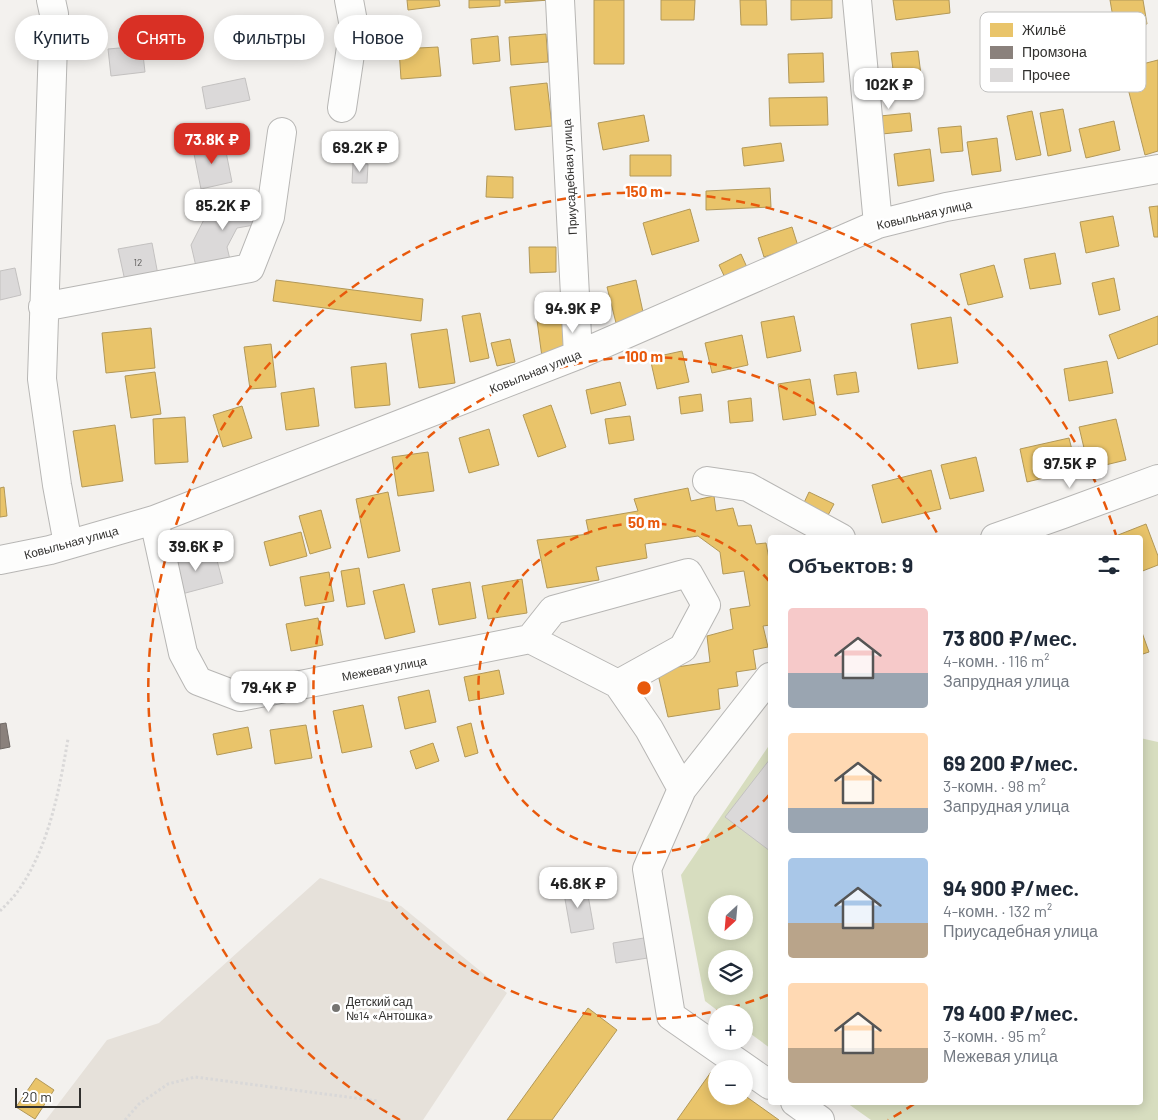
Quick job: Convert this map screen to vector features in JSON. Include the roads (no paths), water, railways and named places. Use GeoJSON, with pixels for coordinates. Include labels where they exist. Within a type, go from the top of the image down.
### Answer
{"type":"FeatureCollection","features":[{"type":"Feature","properties":{"kind":"street"},"geometry":{"type":"LineString","coordinates":[[51,0],[54,14],[42,379],[57,485],[68,544]]}},
{"type":"Feature","properties":{"kind":"street"},"geometry":{"type":"LineString","coordinates":[[342,108],[354,27],[349,0]]}},
{"type":"Feature","properties":{"kind":"street","name":"Приусадебная улица"},"geometry":{"type":"LineString","coordinates":[[560,0],[578,355]]}},
{"type":"Feature","properties":{"kind":"street"},"geometry":{"type":"LineString","coordinates":[[857,0],[878,224]]}},
{"type":"Feature","properties":{"kind":"street"},"geometry":{"type":"LineString","coordinates":[[43,307],[250,268],[270,217],[282,132]]}},
{"type":"Feature","properties":{"kind":"street","name":"Ковыльная улица"},"geometry":{"type":"LineString","coordinates":[[0,560],[50,550],[154,520],[578,355],[878,224],[946,208],[1158,169]]}},
{"type":"Feature","properties":{"kind":"street"},"geometry":{"type":"LineString","coordinates":[[1004,535],[1158,479]]}},
{"type":"Feature","properties":{"kind":"street"},"geometry":{"type":"LineString","coordinates":[[707,481],[748,487],[836,535]]}},
{"type":"Feature","properties":{"kind":"street","name":"Межевая улица"},"geometry":{"type":"LineString","coordinates":[[154,520],[183,653],[198,682],[240,697],[530,639]]}},
{"type":"Feature","properties":{"kind":"street"},"geometry":{"type":"LineString","coordinates":[[618,684],[683,648],[706,605],[688,574],[553,610],[530,639],[618,684],[649,729],[682,789]]}},
{"type":"Feature","properties":{"kind":"street"},"geometry":{"type":"LineString","coordinates":[[768,680],[682,789],[647,869],[672,1016],[768,1084]]}},
{"type":"Feature","properties":{"kind":"street"},"geometry":{"type":"LineString","coordinates":[[799,1105],[820,1120]]}},
{"type":"Feature","properties":{"kind":"place","name":"Детский сад №14 «Антошка»"},"geometry":{"type":"Point","coordinates":[336,1008]}}]}
